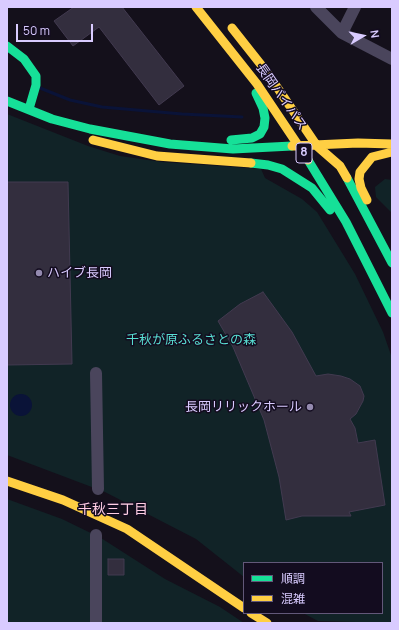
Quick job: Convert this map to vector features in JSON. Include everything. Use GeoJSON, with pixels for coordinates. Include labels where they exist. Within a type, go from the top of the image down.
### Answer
{"type":"FeatureCollection","features":[{"type":"Feature","properties":{"kind":"main road","name":"長岡バイパス"},"geometry":{"type":"LineString","coordinates":[[196,7],[257,84],[300,147],[346,222],[392,312]]}},
{"type":"Feature","properties":{"kind":"main road","name":"長岡バイパス"},"geometry":{"type":"LineString","coordinates":[[224,19],[266,71],[318,146],[340,166],[392,263]]}},
{"type":"Feature","properties":{"kind":"main road"},"geometry":{"type":"LineString","coordinates":[[7,46],[24,59],[36,76],[36,85],[29,109]]}},
{"type":"Feature","properties":{"kind":"main road"},"geometry":{"type":"LineString","coordinates":[[90,129],[123,128],[189,138],[228,140],[252,138],[260,134],[264,127],[265,118],[263,108],[230,49]]}},
{"type":"Feature","properties":{"kind":"main road"},"geometry":{"type":"LineString","coordinates":[[7,101],[52,118],[90,129],[170,144],[204,148],[233,149],[300,147],[358,143],[392,144]]}},
{"type":"Feature","properties":{"kind":"main road"},"geometry":{"type":"LineString","coordinates":[[52,118],[93,140],[157,156],[254,164],[282,169],[312,188],[361,252]]}},
{"type":"Feature","properties":{"kind":"main road"},"geometry":{"type":"LineString","coordinates":[[392,152],[372,157],[364,165],[359,179],[361,188],[392,249]]}},
{"type":"Feature","properties":{"kind":"main road"},"geometry":{"type":"LineString","coordinates":[[7,481],[63,500],[127,529],[184,566],[243,607]]}},
{"type":"Feature","properties":{"kind":"main road"},"geometry":{"type":"LineString","coordinates":[[253,614],[267,623]]}},
{"type":"Feature","properties":{"kind":"street"},"geometry":{"type":"LineString","coordinates":[[316,7],[342,33],[392,59]]}},
{"type":"Feature","properties":{"kind":"street"},"geometry":{"type":"LineString","coordinates":[[342,33],[355,7]]}},
{"type":"Feature","properties":{"kind":"street"},"geometry":{"type":"LineString","coordinates":[[96,373],[98,489]]}},
{"type":"Feature","properties":{"kind":"street"},"geometry":{"type":"LineString","coordinates":[[96,535],[96,623]]}},
{"type":"Feature","properties":{"kind":"green space","name":"千秋が原ふるさとの森"},"geometry":{"type":"Polygon","coordinates":[[[7,114],[88,146],[120,156],[162,162],[261,169],[265,178],[302,199],[317,212],[355,274],[383,332],[392,358],[392,623],[318,621],[305,614],[383,614],[383,562],[243,562],[243,576],[196,539],[105,492],[7,455],[7,114]]]}},
{"type":"Feature","properties":{"kind":"green space"},"geometry":{"type":"Polygon","coordinates":[[[385,179],[392,180],[392,221],[391,212],[376,197],[375,187],[385,179]]]}},
{"type":"Feature","properties":{"kind":"green space"},"geometry":{"type":"Polygon","coordinates":[[[7,499],[62,519],[101,538],[165,579],[220,607],[244,623],[7,623],[7,499]]]}},
{"type":"Feature","properties":{"kind":"water"},"geometry":{"type":"Polygon","coordinates":[[[21,394],[29,397],[32,405],[29,413],[21,416],[13,413],[10,405],[13,397],[21,394]]]}},
{"type":"Feature","properties":{"kind":"building"},"geometry":{"type":"Polygon","coordinates":[[[74,7],[122,7],[184,86],[159,105],[99,27],[73,46],[54,21],[74,7]]]}},
{"type":"Feature","properties":{"kind":"building","name":"ハイブ長岡"},"geometry":{"type":"Polygon","coordinates":[[[7,182],[68,182],[72,364],[7,365],[7,182]]]}},
{"type":"Feature","properties":{"kind":"building","name":"長岡リリックホール"},"geometry":{"type":"Polygon","coordinates":[[[263,292],[292,332],[316,376],[328,374],[341,376],[350,379],[360,386],[364,396],[363,401],[356,414],[350,419],[355,428],[358,443],[375,440],[385,505],[349,512],[351,516],[302,516],[286,520],[279,477],[264,420],[233,347],[218,321],[240,304],[263,292]]]}},
{"type":"Feature","properties":{"kind":"building"},"geometry":{"type":"Polygon","coordinates":[[[108,559],[124,559],[124,575],[108,575],[108,559]]]}},
{"type":"Feature","properties":{"kind":"waterway"},"geometry":{"type":"LineString","coordinates":[[40,88],[70,100],[102,107],[182,114],[242,117]]}},
{"type":"Feature","properties":{"kind":"traffic: fast"},"geometry":{"type":"LineString","coordinates":[[7,46],[24,59],[36,76],[36,85],[29,109]]}},
{"type":"Feature","properties":{"kind":"traffic: fast"},"geometry":{"type":"LineString","coordinates":[[231,140],[252,138],[260,134],[264,127],[265,118],[263,108],[256,93]]}},
{"type":"Feature","properties":{"kind":"traffic: fast"},"geometry":{"type":"LineString","coordinates":[[7,101],[52,119],[90,129],[170,144],[233,149],[292,146]]}},
{"type":"Feature","properties":{"kind":"traffic: fast"},"geometry":{"type":"LineString","coordinates":[[308,160],[346,222],[392,313]]}},
{"type":"Feature","properties":{"kind":"traffic: fast"},"geometry":{"type":"LineString","coordinates":[[251,163],[268,165],[282,169],[312,188],[330,210]]}},
{"type":"Feature","properties":{"kind":"traffic: fast"},"geometry":{"type":"LineString","coordinates":[[347,178],[392,263]]}},
{"type":"Feature","properties":{"kind":"traffic: slow"},"geometry":{"type":"LineString","coordinates":[[196,7],[257,84],[308,160]]}},
{"type":"Feature","properties":{"kind":"traffic: slow"},"geometry":{"type":"LineString","coordinates":[[232,28],[266,71],[317,146],[340,166],[347,178]]}},
{"type":"Feature","properties":{"kind":"traffic: slow"},"geometry":{"type":"LineString","coordinates":[[93,140],[157,156],[251,163]]}},
{"type":"Feature","properties":{"kind":"traffic: slow"},"geometry":{"type":"LineString","coordinates":[[292,146],[358,143],[392,144]]}},
{"type":"Feature","properties":{"kind":"traffic: slow"},"geometry":{"type":"LineString","coordinates":[[367,200],[361,188],[359,179],[360,172],[372,157],[392,152]]}},
{"type":"Feature","properties":{"kind":"traffic: slow"},"geometry":{"type":"LineString","coordinates":[[7,481],[63,500],[127,529],[243,607]]}},
{"type":"Feature","properties":{"kind":"traffic: slow"},"geometry":{"type":"LineString","coordinates":[[253,614],[267,623]]}},
{"type":"Feature","properties":{"kind":"place","name":"ハイブ長岡"},"geometry":{"type":"Point","coordinates":[39,273]}},
{"type":"Feature","properties":{"kind":"place","name":"長岡リリックホール"},"geometry":{"type":"Point","coordinates":[310,407]}},
{"type":"Feature","properties":{"kind":"district","name":"千秋三丁目"},"geometry":{"type":"Point","coordinates":[113,510]}}]}
